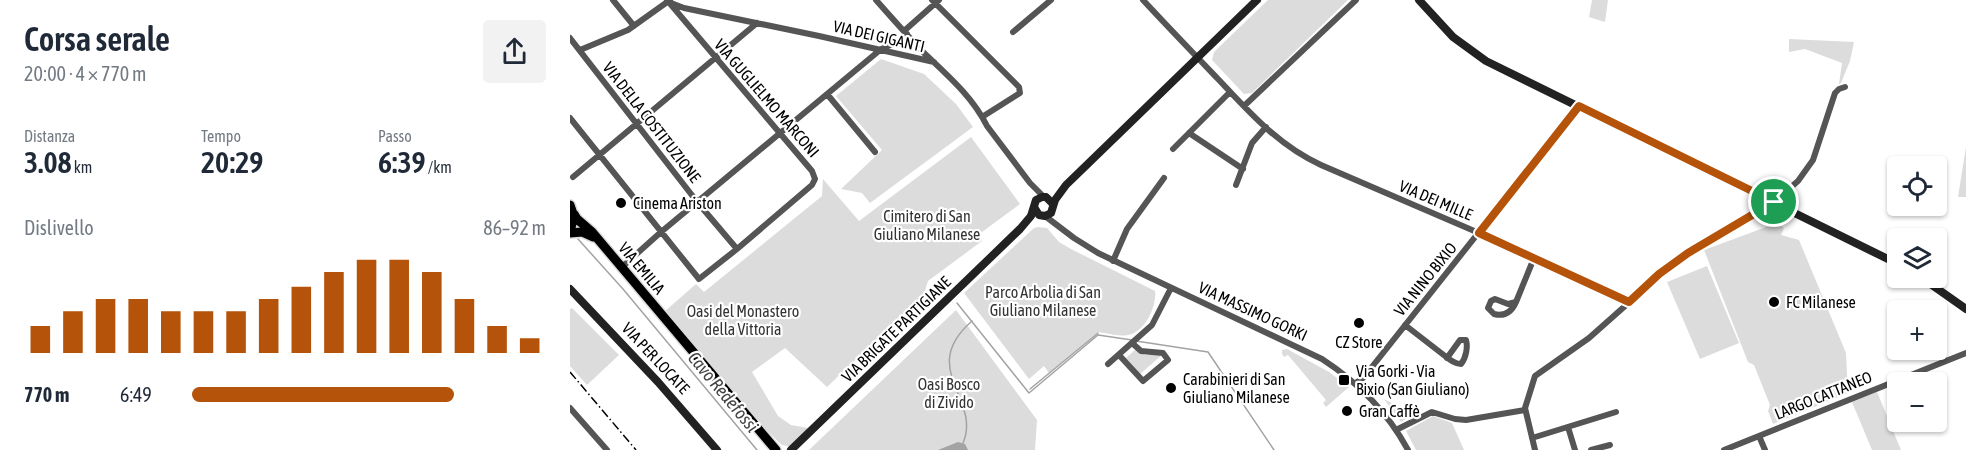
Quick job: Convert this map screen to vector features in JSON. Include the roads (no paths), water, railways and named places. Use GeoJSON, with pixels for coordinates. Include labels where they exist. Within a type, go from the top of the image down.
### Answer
{"type":"FeatureCollection","features":[{"type":"Feature","properties":{"kind":"main road"},"geometry":{"type":"LineString","coordinates":[[570,232],[574,223],[572,210]]}},
{"type":"Feature","properties":{"kind":"main road","name":"VIA EMILIA"},"geometry":{"type":"LineString","coordinates":[[572,210],[776,450]]}},
{"type":"Feature","properties":{"kind":"main road","name":"VIA EMILIA"},"geometry":{"type":"LineString","coordinates":[[570,232],[585,232],[601,242]]}},
{"type":"Feature","properties":{"kind":"street"},"geometry":{"type":"LineString","coordinates":[[613,0],[634,27]]}},
{"type":"Feature","properties":{"kind":"street"},"geometry":{"type":"LineString","coordinates":[[580,50],[634,27],[668,0]]}},
{"type":"Feature","properties":{"kind":"street","name":"VIA DEI GIGANTI"},"geometry":{"type":"LineString","coordinates":[[668,0],[684,9],[756,22],[934,62],[963,90],[1040,200]]}},
{"type":"Feature","properties":{"kind":"street","name":"VIA GUGLIELMO MARCONI"},"geometry":{"type":"LineString","coordinates":[[661,232],[699,279],[810,187],[814,181],[812,171],[668,0]]}},
{"type":"Feature","properties":{"kind":"street"},"geometry":{"type":"LineString","coordinates":[[876,0],[934,62]]}},
{"type":"Feature","properties":{"kind":"street"},"geometry":{"type":"LineString","coordinates":[[1013,32],[1051,0]]}},
{"type":"Feature","properties":{"kind":"street","name":"VIA DEI MILLE"},"geometry":{"type":"LineString","coordinates":[[1143,0],[1285,146],[1310,160],[1479,233],[1629,302]]}},
{"type":"Feature","properties":{"kind":"street","name":"VIA BRIGATE PARTIGIANE"},"geometry":{"type":"LineString","coordinates":[[1020,229],[1048,211],[1066,185],[1257,0]]}},
{"type":"Feature","properties":{"kind":"street"},"geometry":{"type":"LineString","coordinates":[[1244,106],[1356,0]]}},
{"type":"Feature","properties":{"kind":"street"},"geometry":{"type":"LineString","coordinates":[[1419,0],[1457,40],[1481,58],[1887,258]]}},
{"type":"Feature","properties":{"kind":"street"},"geometry":{"type":"LineString","coordinates":[[891,53],[905,32],[935,1],[1019,87],[1020,93],[982,117]]}},
{"type":"Feature","properties":{"kind":"street"},"geometry":{"type":"LineString","coordinates":[[573,177],[756,22]]}},
{"type":"Feature","properties":{"kind":"street","name":"VIA DELLA COSTITUZIONE"},"geometry":{"type":"LineString","coordinates":[[570,39],[698,203],[737,249]]}},
{"type":"Feature","properties":{"kind":"street"},"geometry":{"type":"LineString","coordinates":[[622,267],[880,50],[900,40]]}},
{"type":"Feature","properties":{"kind":"street"},"geometry":{"type":"LineString","coordinates":[[1535,450],[1525,410],[1535,376],[1586,340],[1659,274],[1688,253],[1774,202],[1798,181],[1809,168],[1818,146],[1834,93],[1845,87]]}},
{"type":"Feature","properties":{"kind":"street"},"geometry":{"type":"LineString","coordinates":[[1173,149],[1230,92]]}},
{"type":"Feature","properties":{"kind":"street"},"geometry":{"type":"LineString","coordinates":[[827,94],[875,152]]}},
{"type":"Feature","properties":{"kind":"street","name":"VIA NINO BIXIO"},"geometry":{"type":"LineString","coordinates":[[1356,383],[1364,377],[1579,106]]}},
{"type":"Feature","properties":{"kind":"street"},"geometry":{"type":"LineString","coordinates":[[570,118],[661,232]]}},
{"type":"Feature","properties":{"kind":"street"},"geometry":{"type":"LineString","coordinates":[[1236,185],[1252,143],[1266,127]]}},
{"type":"Feature","properties":{"kind":"street"},"geometry":{"type":"LineString","coordinates":[[1189,133],[1243,169]]}},
{"type":"Feature","properties":{"kind":"street"},"geometry":{"type":"LineString","coordinates":[[1113,261],[1127,229],[1164,178]]}},
{"type":"Feature","properties":{"kind":"street","name":"VIA BRIGATE PARTIGIANE"},"geometry":{"type":"LineString","coordinates":[[791,450],[1020,229],[1040,200],[1066,185]]}},
{"type":"Feature","properties":{"kind":"street"},"geometry":{"type":"LineString","coordinates":[[1040,200],[1048,211],[1036,213],[1040,200]]}},
{"type":"Feature","properties":{"kind":"street","name":"VIA MASSIMO GORKI"},"geometry":{"type":"LineString","coordinates":[[1048,211],[1062,229],[1087,247],[1309,352],[1356,383],[1368,394],[1396,430],[1408,450]]}},
{"type":"Feature","properties":{"kind":"street"},"geometry":{"type":"LineString","coordinates":[[1516,302],[1534,258]]}},
{"type":"Feature","properties":{"kind":"street"},"geometry":{"type":"LineString","coordinates":[[1108,363],[1141,336],[1156,319],[1171,288]]}},
{"type":"Feature","properties":{"kind":"street"},"geometry":{"type":"LineString","coordinates":[[1936,288],[1966,309]]}},
{"type":"Feature","properties":{"kind":"street","name":"VIA PER LOCATE"},"geometry":{"type":"LineString","coordinates":[[570,289],[669,394],[717,450]]}},
{"type":"Feature","properties":{"kind":"street"},"geometry":{"type":"LineString","coordinates":[[1405,325],[1447,358]]}},
{"type":"Feature","properties":{"kind":"street"},"geometry":{"type":"LineString","coordinates":[[1119,355],[1143,381],[1168,360],[1163,353],[1141,351],[1132,343]]}},
{"type":"Feature","properties":{"kind":"street","name":"LARGO CATTANEO"},"geometry":{"type":"LineString","coordinates":[[1724,450],[1966,353]]}},
{"type":"Feature","properties":{"kind":"street"},"geometry":{"type":"LineString","coordinates":[[570,408],[607,450]]}},
{"type":"Feature","properties":{"kind":"street"},"geometry":{"type":"LineString","coordinates":[[1396,430],[1431,411],[1466,420],[1525,410]]}},
{"type":"Feature","properties":{"kind":"street"},"geometry":{"type":"LineString","coordinates":[[1532,438],[1616,412]]}},
{"type":"Feature","properties":{"kind":"street"},"geometry":{"type":"LineString","coordinates":[[1568,427],[1575,450]]}},
{"type":"Feature","properties":{"kind":"street"},"geometry":{"type":"LineString","coordinates":[[1759,436],[1765,450]]}},
{"type":"Feature","properties":{"kind":"street"},"geometry":{"type":"LineString","coordinates":[[1591,450],[1610,445]]}},
{"type":"Feature","properties":{"kind":"waterway","name":"Cavo Redefossi"},"geometry":{"type":"LineString","coordinates":[[578,239],[623,289],[757,450]]}},
{"type":"Feature","properties":{"kind":"waterway"},"geometry":{"type":"LineString","coordinates":[[957,303],[1029,393],[1098,335],[1132,340]]}},
{"type":"Feature","properties":{"kind":"waterway"},"geometry":{"type":"LineString","coordinates":[[963,443],[967,427],[965,412],[950,369],[950,354],[957,338],[972,321]]}},
{"type":"Feature","properties":{"kind":"waterway"},"geometry":{"type":"LineString","coordinates":[[1030,389],[1098,333]]}},
{"type":"Feature","properties":{"kind":"waterway"},"geometry":{"type":"LineString","coordinates":[[1136,341],[1208,352],[1274,450]]}},
{"type":"Feature","properties":{"kind":"railway"},"geometry":{"type":"LineString","coordinates":[[570,372],[636,450]]}},
{"type":"Feature","properties":{"kind":"place","name":"Cinema Ariston"},"geometry":{"type":"Point","coordinates":[621,203]}},
{"type":"Feature","properties":{"kind":"place","name":"FC Milanese"},"geometry":{"type":"Point","coordinates":[1774,302]}},
{"type":"Feature","properties":{"kind":"place","name":"CZ Store"},"geometry":{"type":"Point","coordinates":[1359,323]}},
{"type":"Feature","properties":{"kind":"place","name":"Via Gorki - Via Bixio (San Giuliano)"},"geometry":{"type":"Point","coordinates":[1344,380]}},
{"type":"Feature","properties":{"kind":"place","name":"Carabinieri di San Giuliano Milanese"},"geometry":{"type":"Point","coordinates":[1171,388]}},
{"type":"Feature","properties":{"kind":"place","name":"Gran Caffè"},"geometry":{"type":"Point","coordinates":[1347,411]}},
{"type":"Feature","properties":{"kind":"park label","name":"Cimitero di San Giuliano Milanese"},"geometry":{"type":"Point","coordinates":[927,225]}},
{"type":"Feature","properties":{"kind":"park label","name":"Parco Arbolia di San Giuliano Milanese"},"geometry":{"type":"Point","coordinates":[1043,301]}},
{"type":"Feature","properties":{"kind":"park label","name":"Oasi del Monastero della Vittoria"},"geometry":{"type":"Point","coordinates":[743,320]}},
{"type":"Feature","properties":{"kind":"park label","name":"Oasi Bosco di Zivido"},"geometry":{"type":"Point","coordinates":[949,393]}}]}
